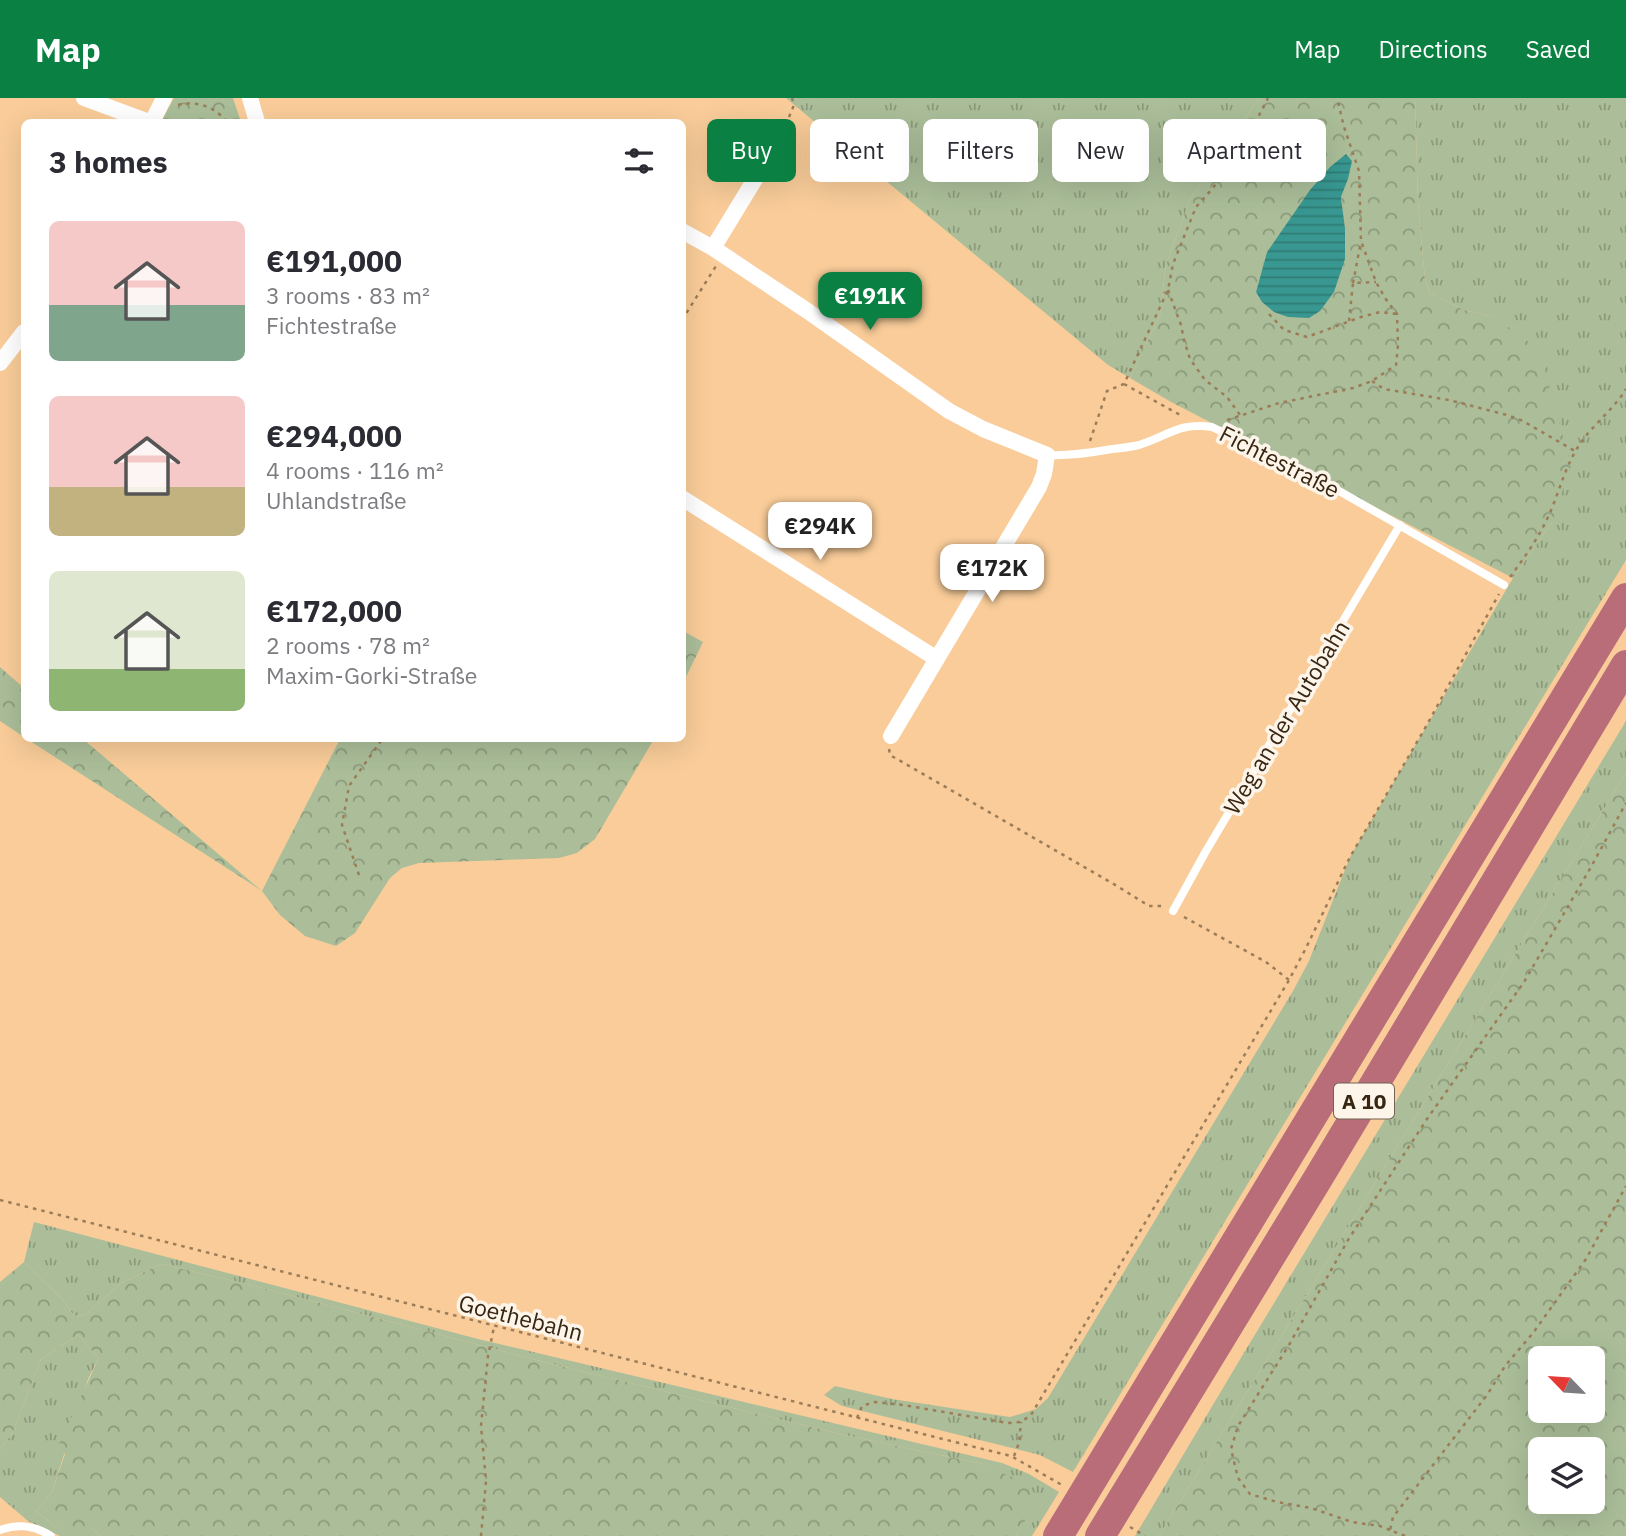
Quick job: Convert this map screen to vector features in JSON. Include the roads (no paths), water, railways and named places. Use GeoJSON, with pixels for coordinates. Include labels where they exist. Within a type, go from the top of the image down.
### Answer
{"type":"FeatureCollection","features":[{"type":"Feature","properties":{"kind":"highway","name":"A 10"},"geometry":{"type":"LineString","coordinates":[[1058,1536],[1626,598]]}},
{"type":"Feature","properties":{"kind":"highway","name":"A 10"},"geometry":{"type":"LineString","coordinates":[[1100,1536],[1626,665]]}},
{"type":"Feature","properties":{"kind":"street"},"geometry":{"type":"LineString","coordinates":[[84,98],[142,119]]}},
{"type":"Feature","properties":{"kind":"street"},"geometry":{"type":"LineString","coordinates":[[250,98],[256,119]]}},
{"type":"Feature","properties":{"kind":"street"},"geometry":{"type":"LineString","coordinates":[[153,119],[168,103]]}},
{"type":"Feature","properties":{"kind":"street"},"geometry":{"type":"LineString","coordinates":[[718,251],[755,182]]}},
{"type":"Feature","properties":{"kind":"street","name":"Fichtestraße"},"geometry":{"type":"LineString","coordinates":[[686,233],[718,251],[820,319],[949,411],[983,429],[1046,455]]}},
{"type":"Feature","properties":{"kind":"street"},"geometry":{"type":"LineString","coordinates":[[0,363],[21,337]]}},
{"type":"Feature","properties":{"kind":"street"},"geometry":{"type":"LineString","coordinates":[[891,736],[1040,487],[1046,455]]}},
{"type":"Feature","properties":{"kind":"street"},"geometry":{"type":"LineString","coordinates":[[686,501],[937,659]]}},
{"type":"Feature","properties":{"kind":"lane","name":"Fichtestraße"},"geometry":{"type":"LineString","coordinates":[[1046,455],[1085,454],[1139,445],[1183,427],[1212,427],[1311,475],[1504,585]]}},
{"type":"Feature","properties":{"kind":"lane","name":"Weg an der Autobahn"},"geometry":{"type":"LineString","coordinates":[[1172,911],[1401,525]]}},
{"type":"Feature","properties":{"kind":"lane"},"geometry":{"type":"LineString","coordinates":[[0,1530],[25,1525],[51,1536]]}},
{"type":"Feature","properties":{"kind":"water"},"geometry":{"type":"Polygon","coordinates":[[[1346,154],[1352,161],[1341,197],[1345,259],[1334,292],[1320,311],[1309,318],[1288,317],[1274,312],[1262,302],[1256,292],[1267,252],[1310,190],[1317,182],[1326,182],[1326,172],[1346,154]]]}}]}
